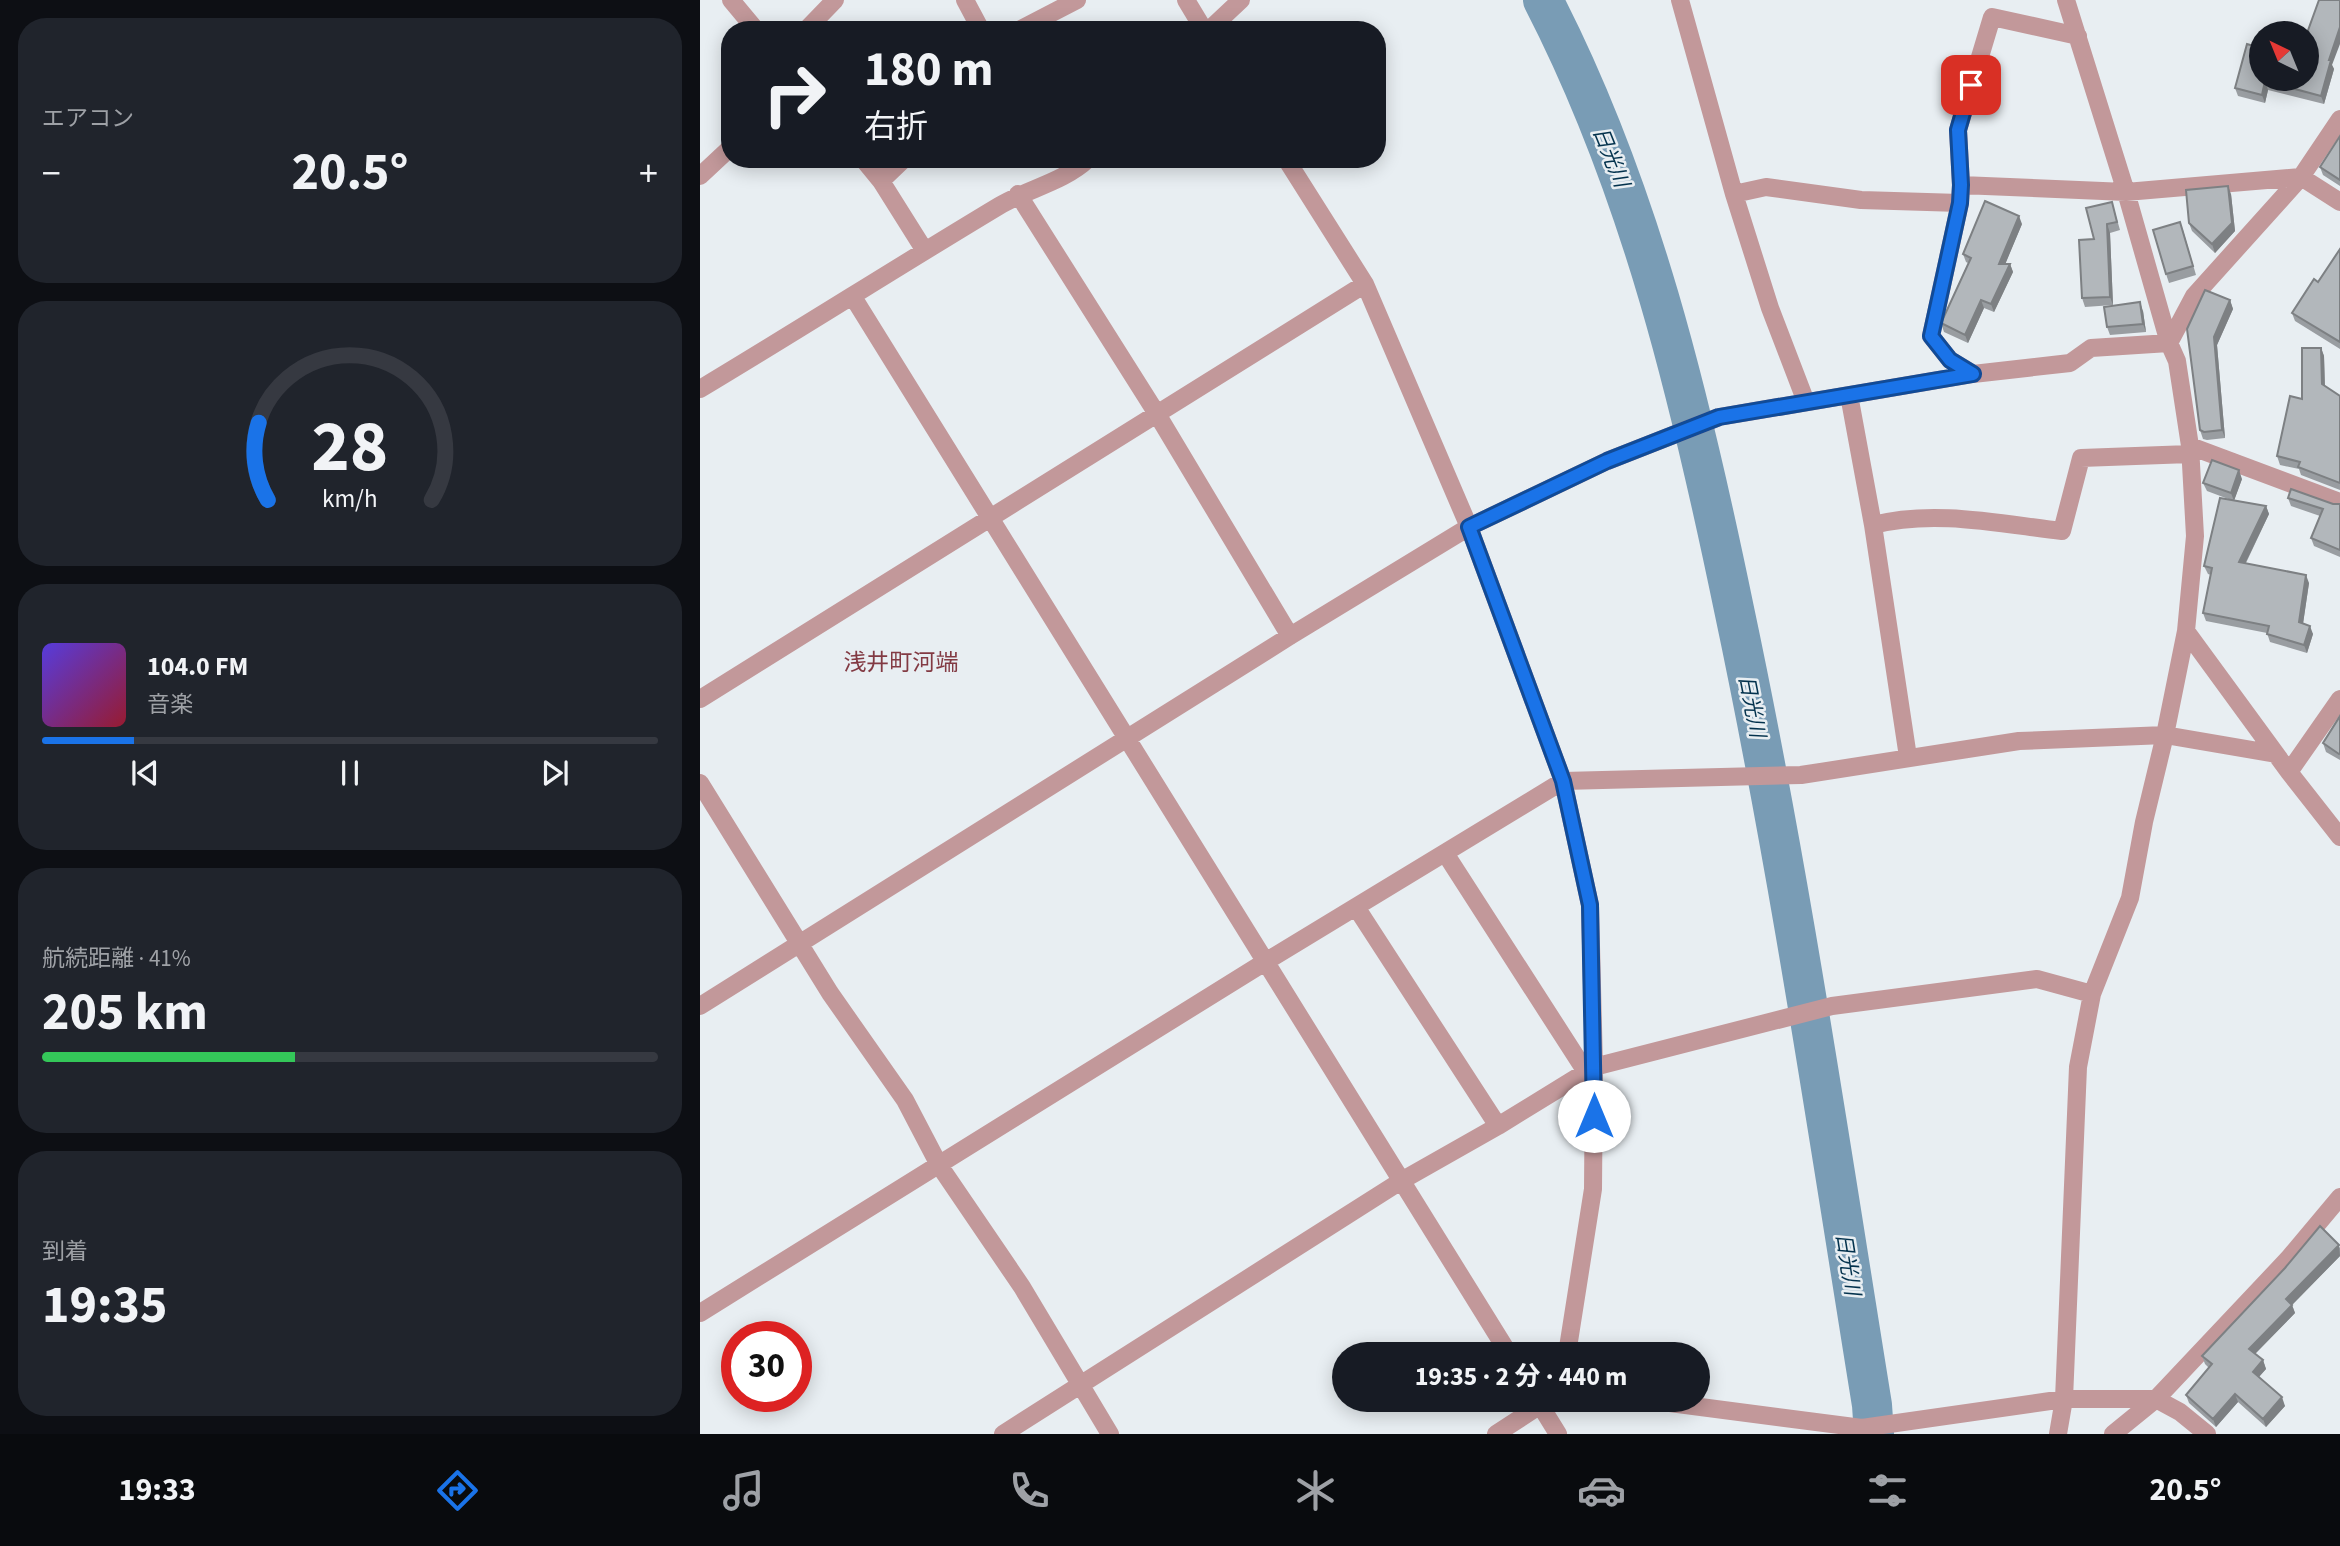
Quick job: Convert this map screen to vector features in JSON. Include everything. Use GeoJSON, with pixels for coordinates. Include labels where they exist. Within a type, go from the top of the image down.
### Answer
{"type":"FeatureCollection","features":[{"type":"Feature","properties":{"kind":"street"},"geometry":{"type":"LineString","coordinates":[[731,0],[748,21]]}},
{"type":"Feature","properties":{"kind":"street"},"geometry":{"type":"LineString","coordinates":[[815,21],[835,0]]}},
{"type":"Feature","properties":{"kind":"street"},"geometry":{"type":"LineString","coordinates":[[965,0],[976,21]]}},
{"type":"Feature","properties":{"kind":"street"},"geometry":{"type":"LineString","coordinates":[[1036,21],[1077,0]]}},
{"type":"Feature","properties":{"kind":"street"},"geometry":{"type":"LineString","coordinates":[[1186,0],[1201,21]]}},
{"type":"Feature","properties":{"kind":"street"},"geometry":{"type":"LineString","coordinates":[[1217,21],[1241,0]]}},
{"type":"Feature","properties":{"kind":"street"},"geometry":{"type":"LineString","coordinates":[[1680,0],[1734,194],[1770,309],[1806,402]]}},
{"type":"Feature","properties":{"kind":"street"},"geometry":{"type":"LineString","coordinates":[[2058,1434],[2064,1399],[2078,1067],[2092,994],[2130,898],[2186,631],[2195,536],[2190,450],[2177,361],[2169,343],[2126,192],[2066,0]]}},
{"type":"Feature","properties":{"kind":"street"},"geometry":{"type":"LineString","coordinates":[[1973,374],[1950,360],[1931,336],[1960,194],[1958,130],[1992,17],[2078,36]]}},
{"type":"Feature","properties":{"kind":"street"},"geometry":{"type":"LineString","coordinates":[[2169,343],[2194,296],[2301,177],[2340,119]]}},
{"type":"Feature","properties":{"kind":"street"},"geometry":{"type":"LineString","coordinates":[[700,176],[721,156]]}},
{"type":"Feature","properties":{"kind":"street"},"geometry":{"type":"LineString","coordinates":[[870,168],[925,251]]}},
{"type":"Feature","properties":{"kind":"street"},"geometry":{"type":"LineString","coordinates":[[881,181],[895,168]]}},
{"type":"Feature","properties":{"kind":"street"},"geometry":{"type":"LineString","coordinates":[[700,389],[1018,194],[1058,178],[1074,168]]}},
{"type":"Feature","properties":{"kind":"street"},"geometry":{"type":"LineString","coordinates":[[1292,168],[1365,284],[1469,527],[1563,781],[1590,905],[1593,1189],[1569,1342]]}},
{"type":"Feature","properties":{"kind":"street"},"geometry":{"type":"LineString","coordinates":[[1734,194],[1766,187],[1861,200],[1960,194],[2126,192],[2301,177],[2340,202]]}},
{"type":"Feature","properties":{"kind":"street"},"geometry":{"type":"LineString","coordinates":[[1018,194],[1157,414],[1290,636]]}},
{"type":"Feature","properties":{"kind":"street"},"geometry":{"type":"LineString","coordinates":[[700,699],[1365,284]]}},
{"type":"Feature","properties":{"kind":"street"},"geometry":{"type":"LineString","coordinates":[[853,297],[1502,1342]]}},
{"type":"Feature","properties":{"kind":"street"},"geometry":{"type":"LineString","coordinates":[[700,1006],[1290,636],[1469,527],[1607,461],[1719,417],[1973,374],[2070,363],[2091,348],[2169,343]]}},
{"type":"Feature","properties":{"kind":"street"},"geometry":{"type":"LineString","coordinates":[[1849,395],[1873,525],[1908,757]]}},
{"type":"Feature","properties":{"kind":"street"},"geometry":{"type":"LineString","coordinates":[[1873,525],[1895,519],[1960,519],[2062,531],[2081,458],[2190,450],[2340,502]]}},
{"type":"Feature","properties":{"kind":"street"},"geometry":{"type":"LineString","coordinates":[[2186,631],[2340,838]]}},
{"type":"Feature","properties":{"kind":"street"},"geometry":{"type":"LineString","coordinates":[[2289,772],[2340,699]]}},
{"type":"Feature","properties":{"kind":"street"},"geometry":{"type":"LineString","coordinates":[[700,1312],[1563,781],[1801,775],[2020,741],[2165,735],[2276,754]]}},
{"type":"Feature","properties":{"kind":"street"},"geometry":{"type":"LineString","coordinates":[[700,783],[830,993],[905,1100],[939,1164],[1022,1287],[1110,1434]]}},
{"type":"Feature","properties":{"kind":"street"},"geometry":{"type":"LineString","coordinates":[[1445,853],[1590,1070]]}},
{"type":"Feature","properties":{"kind":"street"},"geometry":{"type":"LineString","coordinates":[[1356,907],[1498,1126]]}},
{"type":"Feature","properties":{"kind":"street"},"geometry":{"type":"LineString","coordinates":[[1003,1434],[1401,1181],[1590,1070],[1832,1006],[2037,979],[2092,994]]}},
{"type":"Feature","properties":{"kind":"street"},"geometry":{"type":"LineString","coordinates":[[2113,1434],[2156,1399],[2338,1204]]}},
{"type":"Feature","properties":{"kind":"street"},"geometry":{"type":"LineString","coordinates":[[1710,1409],[1861,1430],[2064,1399],[2156,1399],[2180,1412],[2207,1434]]}},
{"type":"Feature","properties":{"kind":"street"},"geometry":{"type":"LineString","coordinates":[[1496,1434],[1528,1412]]}},
{"type":"Feature","properties":{"kind":"street"},"geometry":{"type":"LineString","coordinates":[[1547,1412],[1558,1434]]}},
{"type":"Feature","properties":{"kind":"building"},"geometry":{"type":"Polygon","coordinates":[[[2319,0],[2340,0],[2340,27],[2321,96],[2302,91],[2319,91],[2319,21],[2311,21],[2319,0]]]}},
{"type":"Feature","properties":{"kind":"building"},"geometry":{"type":"Polygon","coordinates":[[[2247,44],[2249,91],[2263,91],[2262,95],[2235,88],[2247,44]]]}},
{"type":"Feature","properties":{"kind":"building"},"geometry":{"type":"Polygon","coordinates":[[[2340,136],[2340,180],[2320,167],[2340,136]]]}},
{"type":"Feature","properties":{"kind":"building"},"geometry":{"type":"Polygon","coordinates":[[[2228,186],[2232,223],[2212,244],[2189,223],[2186,190],[2228,186]]]}},
{"type":"Feature","properties":{"kind":"building"},"geometry":{"type":"Polygon","coordinates":[[[1985,201],[2019,216],[1999,264],[2010,264],[1991,304],[1981,300],[1965,335],[1941,323],[1971,258],[1963,254],[1985,201]]]}},
{"type":"Feature","properties":{"kind":"building"},"geometry":{"type":"Polygon","coordinates":[[[2112,202],[2117,222],[2107,224],[2110,297],[2082,298],[2079,240],[2094,239],[2086,208],[2112,202]]]}},
{"type":"Feature","properties":{"kind":"building"},"geometry":{"type":"Polygon","coordinates":[[[2180,222],[2193,266],[2166,274],[2153,230],[2180,222]]]}},
{"type":"Feature","properties":{"kind":"building"},"geometry":{"type":"Polygon","coordinates":[[[2340,249],[2340,342],[2292,313],[2314,279],[2318,282],[2340,249]]]}},
{"type":"Feature","properties":{"kind":"building"},"geometry":{"type":"Polygon","coordinates":[[[2205,290],[2230,300],[2214,337],[2222,430],[2204,432],[2200,430],[2187,329],[2205,290]]]}},
{"type":"Feature","properties":{"kind":"building"},"geometry":{"type":"Polygon","coordinates":[[[2140,302],[2143,324],[2107,327],[2104,307],[2140,302]]]}},
{"type":"Feature","properties":{"kind":"building"},"geometry":{"type":"Polygon","coordinates":[[[2302,348],[2321,348],[2322,384],[2340,396],[2340,483],[2298,467],[2300,462],[2277,456],[2290,396],[2302,399],[2302,348]]]}},
{"type":"Feature","properties":{"kind":"building"},"geometry":{"type":"Polygon","coordinates":[[[2212,460],[2239,470],[2231,493],[2203,483],[2212,460]]]}},
{"type":"Feature","properties":{"kind":"building"},"geometry":{"type":"Polygon","coordinates":[[[2291,489],[2340,504],[2340,550],[2311,538],[2323,509],[2288,498],[2291,489]]]}},
{"type":"Feature","properties":{"kind":"building"},"geometry":{"type":"Polygon","coordinates":[[[2220,498],[2266,506],[2239,562],[2306,575],[2299,622],[2310,626],[2304,645],[2267,634],[2269,626],[2203,613],[2212,568],[2204,566],[2220,498]]]}},
{"type":"Feature","properties":{"kind":"building"},"geometry":{"type":"Polygon","coordinates":[[[2340,716],[2340,753],[2339,754],[2323,743],[2340,716]]]}},
{"type":"Feature","properties":{"kind":"building"},"geometry":{"type":"Polygon","coordinates":[[[2320,1226],[2339,1245],[2286,1299],[2292,1305],[2249,1349],[2263,1360],[2253,1372],[2282,1397],[2263,1419],[2235,1394],[2213,1419],[2186,1395],[2212,1364],[2202,1356],[2285,1268],[2320,1226]]]}},
{"type":"Feature","properties":{"kind":"waterway","name":"日光川"},"geometry":{"type":"LineString","coordinates":[[1543,0],[1578,72],[1635,221],[1681,375],[1700,453],[1754,708],[1791,907],[1872,1405],[1874,1434]]}},
{"type":"Feature","properties":{"kind":"district","name":"浅井町河端"},"geometry":{"type":"Point","coordinates":[901,662]}},
{"type":"Feature","properties":{"kind":"route"},"geometry":{"type":"LineString","coordinates":[[1594,1116],[1590,905],[1563,781],[1469,527],[1607,461],[1719,417],[1973,374],[1950,360],[1931,336],[1939,289],[1960,203],[1958,130],[1971,85]]}}]}
